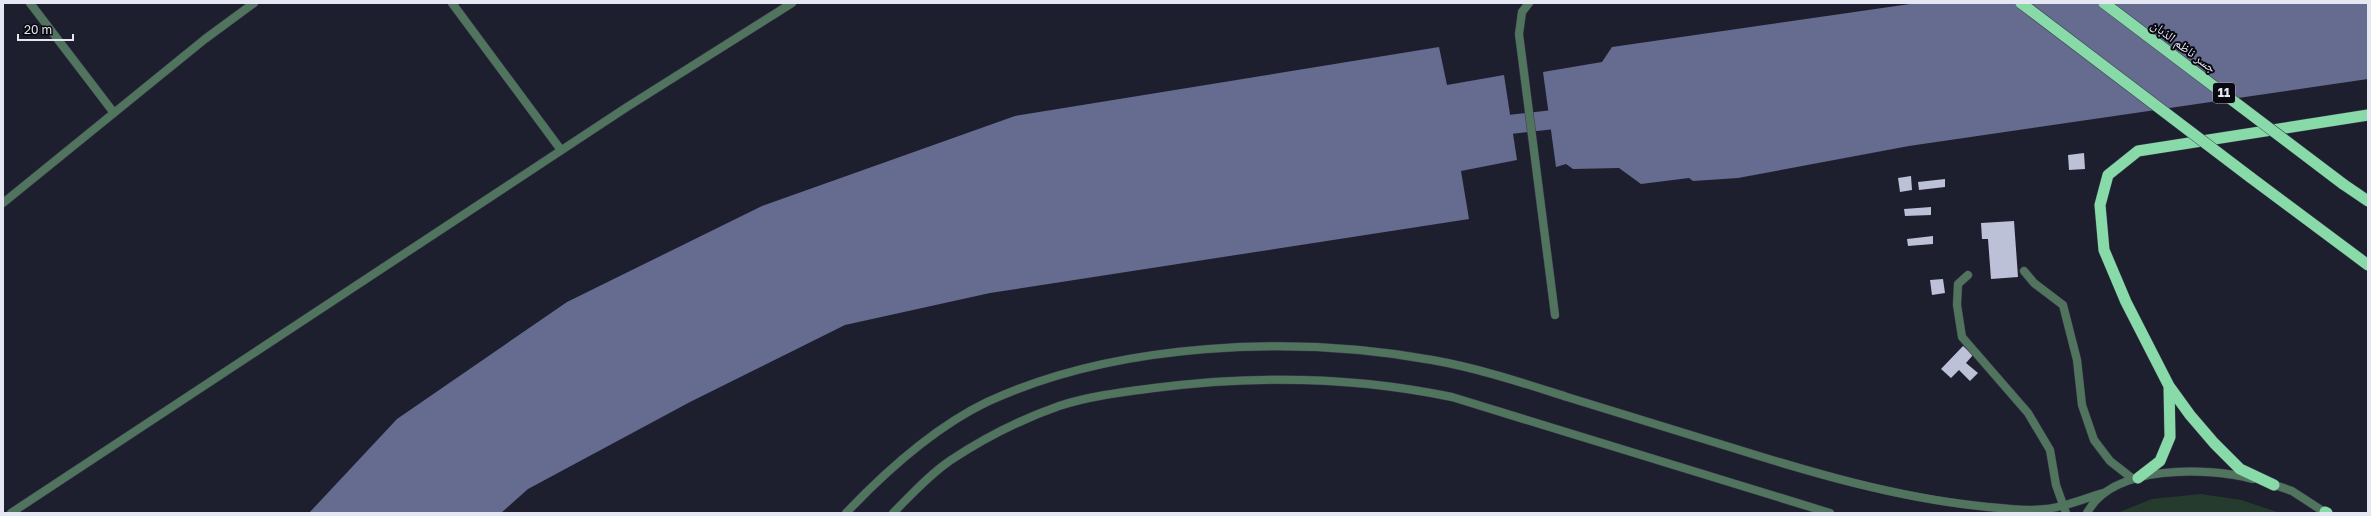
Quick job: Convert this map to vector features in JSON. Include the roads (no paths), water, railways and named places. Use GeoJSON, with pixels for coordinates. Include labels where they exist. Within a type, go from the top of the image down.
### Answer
{"type":"FeatureCollection","features":[{"type":"Feature","properties":{"kind":"highway"},"geometry":{"type":"LineString","coordinates":[[2021,3],[2368,265]]}},
{"type":"Feature","properties":{"kind":"highway","name":"جسر ناظم الذبان"},"geometry":{"type":"LineString","coordinates":[[2104,3],[2343,184],[2368,200]]}},
{"type":"Feature","properties":{"kind":"highway"},"geometry":{"type":"LineString","coordinates":[[2274,485],[2240,469],[2200,427],[2169,386],[2126,302],[2104,250],[2100,206],[2108,175],[2138,151],[2368,115]]}},
{"type":"Feature","properties":{"kind":"highway"},"geometry":{"type":"LineString","coordinates":[[2136,478],[2160,461],[2170,437],[2169,386]]}},
{"type":"Feature","properties":{"kind":"street"},"geometry":{"type":"LineString","coordinates":[[30,3],[114,113]]}},
{"type":"Feature","properties":{"kind":"street"},"geometry":{"type":"LineString","coordinates":[[3,203],[205,39],[254,3]]}},
{"type":"Feature","properties":{"kind":"street"},"geometry":{"type":"LineString","coordinates":[[452,3],[561,150]]}},
{"type":"Feature","properties":{"kind":"street"},"geometry":{"type":"LineString","coordinates":[[11,513],[561,150],[792,3]]}},
{"type":"Feature","properties":{"kind":"street"},"geometry":{"type":"LineString","coordinates":[[1529,3],[1522,12],[1519,34],[1536,178],[1555,315]]}},
{"type":"Feature","properties":{"kind":"street"},"geometry":{"type":"LineString","coordinates":[[2024,271],[2034,283],[2063,305],[2077,360],[2082,404],[2094,440],[2110,461],[2136,478]]}},
{"type":"Feature","properties":{"kind":"street"},"geometry":{"type":"LineString","coordinates":[[1968,275],[1958,284],[1957,305],[1962,337],[2028,413],[2050,450],[2056,486],[2066,513]]}},
{"type":"Feature","properties":{"kind":"street"},"geometry":{"type":"LineString","coordinates":[[846,513],[869,489],[923,442],[985,403],[1045,380],[1106,364],[1174,353],[1304,346],[1365,350],[1435,360],[1506,378],[1826,475],[1938,501],[1996,507],[2046,509],[2103,493],[2122,482],[2136,478],[2179,473],[2220,473],[2274,485],[2292,491],[2326,513]]}},
{"type":"Feature","properties":{"kind":"street"},"geometry":{"type":"LineString","coordinates":[[893,513],[950,461],[1004,430],[1060,406],[1125,392],[1248,378],[1309,378],[1404,387],[1452,397],[1830,513]]}},
{"type":"Feature","properties":{"kind":"street"},"geometry":{"type":"LineString","coordinates":[[2087,513],[2103,493]]}},
{"type":"Feature","properties":{"kind":"water"},"geometry":{"type":"Polygon","coordinates":[[[1917,3],[2368,3],[2368,79],[1909,146],[1738,178],[1693,181],[1689,178],[1641,184],[1619,168],[1573,169],[1566,164],[1556,167],[1543,72],[1602,62],[1612,47],[1917,3]]]}},
{"type":"Feature","properties":{"kind":"water"},"geometry":{"type":"Polygon","coordinates":[[[1439,47],[1447,85],[1504,75],[1517,160],[1461,171],[1469,219],[990,293],[845,325],[690,402],[528,489],[501,513],[309,513],[397,419],[567,302],[762,206],[1015,116],[1439,47]]]}},
{"type":"Feature","properties":{"kind":"waterway"},"geometry":{"type":"LineString","coordinates":[[1487,127],[1576,117]]}}]}
